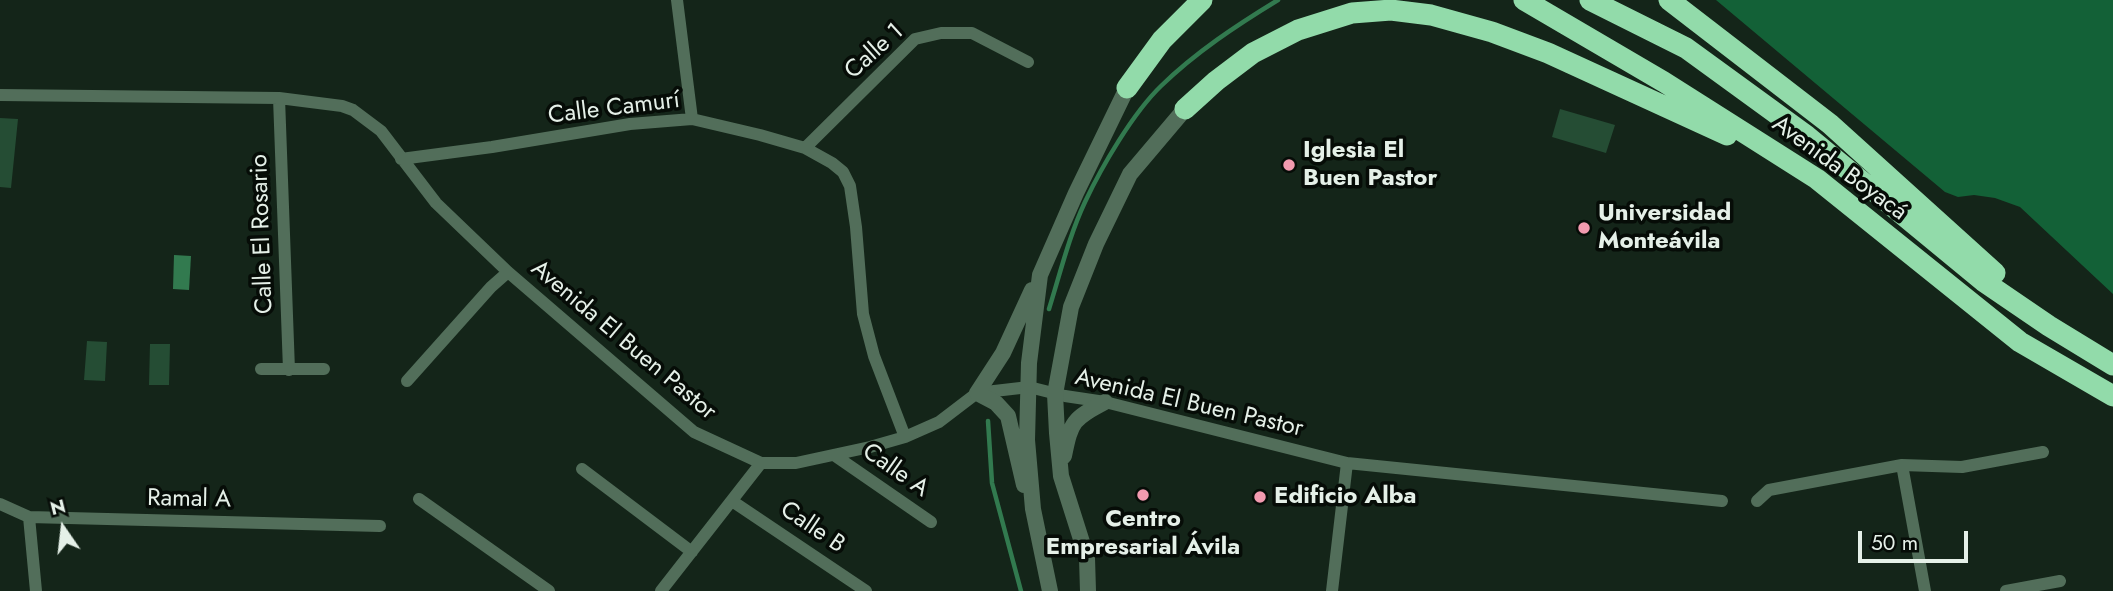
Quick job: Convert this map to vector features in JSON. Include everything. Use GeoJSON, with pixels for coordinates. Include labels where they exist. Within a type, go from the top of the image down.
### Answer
{"type":"FeatureCollection","features":[{"type":"Feature","properties":{"kind":"highway"},"geometry":{"type":"LineString","coordinates":[[1127,88],[1162,40],[1202,0]]}},
{"type":"Feature","properties":{"kind":"highway","name":"Avenida Boyacá"},"geometry":{"type":"LineString","coordinates":[[1524,0],[1664,82],[1817,179],[2020,342],[2113,396]]}},
{"type":"Feature","properties":{"kind":"highway","name":"Avenida Boyacá"},"geometry":{"type":"LineString","coordinates":[[1590,0],[1686,48],[1807,136],[1983,281],[2113,365]]}},
{"type":"Feature","properties":{"kind":"highway"},"geometry":{"type":"LineString","coordinates":[[1669,0],[1830,124],[2049,326]]}},
{"type":"Feature","properties":{"kind":"highway"},"geometry":{"type":"LineString","coordinates":[[1185,109],[1253,52],[1298,30],[1352,13],[1391,10],[1431,15],[1492,32],[1548,53],[1817,179]]}},
{"type":"Feature","properties":{"kind":"street"},"geometry":{"type":"LineString","coordinates":[[677,0],[692,119]]}},
{"type":"Feature","properties":{"kind":"street","name":"Calle 1"},"geometry":{"type":"LineString","coordinates":[[804,148],[915,40],[941,33],[972,33],[1028,62]]}},
{"type":"Feature","properties":{"kind":"street"},"geometry":{"type":"LineString","coordinates":[[1050,591],[1033,509],[1018,464],[1007,416],[996,403],[977,393],[1003,353],[1127,88]]}},
{"type":"Feature","properties":{"kind":"street","name":"Avenida El Buen Pastor"},"geometry":{"type":"LineString","coordinates":[[0,95],[279,98],[342,106],[353,110],[381,131],[436,203],[508,272],[694,432],[761,463],[796,463],[905,437],[939,422],[977,393],[1029,387],[1105,402],[1347,463],[1722,501]]}},
{"type":"Feature","properties":{"kind":"street","name":"Calle El Rosario"},"geometry":{"type":"LineString","coordinates":[[279,98],[289,370]]}},
{"type":"Feature","properties":{"kind":"street"},"geometry":{"type":"LineString","coordinates":[[1088,591],[1087,558],[1061,476],[1055,394],[1071,307],[1096,244],[1130,174],[1185,109]]}},
{"type":"Feature","properties":{"kind":"street","name":"Calle Camurí"},"geometry":{"type":"LineString","coordinates":[[401,159],[630,124],[692,119],[804,148],[832,163],[843,172],[850,186],[863,314],[874,356],[905,437]]}},
{"type":"Feature","properties":{"kind":"street"},"geometry":{"type":"LineString","coordinates":[[407,381],[491,287],[508,272]]}},
{"type":"Feature","properties":{"kind":"street"},"geometry":{"type":"LineString","coordinates":[[1033,509],[1027,440],[1034,315],[1040,275]]}},
{"type":"Feature","properties":{"kind":"street"},"geometry":{"type":"LineString","coordinates":[[261,369],[324,369]]}},
{"type":"Feature","properties":{"kind":"street"},"geometry":{"type":"LineString","coordinates":[[1061,476],[1069,432],[1074,423],[1080,415],[1105,402]]}},
{"type":"Feature","properties":{"kind":"street"},"geometry":{"type":"LineString","coordinates":[[1757,501],[1769,490],[1902,465],[1962,467],[2043,452]]}},
{"type":"Feature","properties":{"kind":"street","name":"Calle A"},"geometry":{"type":"LineString","coordinates":[[834,455],[931,522]]}},
{"type":"Feature","properties":{"kind":"street"},"geometry":{"type":"LineString","coordinates":[[661,591],[761,463]]}},
{"type":"Feature","properties":{"kind":"street"},"geometry":{"type":"LineString","coordinates":[[1332,591],[1347,463]]}},
{"type":"Feature","properties":{"kind":"street"},"geometry":{"type":"LineString","coordinates":[[1902,465],[1925,591]]}},
{"type":"Feature","properties":{"kind":"street"},"geometry":{"type":"LineString","coordinates":[[582,469],[692,552]]}},
{"type":"Feature","properties":{"kind":"street"},"geometry":{"type":"LineString","coordinates":[[419,499],[549,591]]}},
{"type":"Feature","properties":{"kind":"street","name":"Calle B"},"geometry":{"type":"LineString","coordinates":[[732,501],[866,591]]}},
{"type":"Feature","properties":{"kind":"street","name":"Ramal A"},"geometry":{"type":"LineString","coordinates":[[0,504],[29,517],[380,526]]}},
{"type":"Feature","properties":{"kind":"street"},"geometry":{"type":"LineString","coordinates":[[29,517],[36,591]]}},
{"type":"Feature","properties":{"kind":"street"},"geometry":{"type":"LineString","coordinates":[[2006,591],[2060,581]]}},
{"type":"Feature","properties":{"kind":"shaded area"},"geometry":{"type":"Polygon","coordinates":[[[1716,0],[2113,0],[2113,294],[2020,207],[1995,198],[1974,195],[1958,197],[1945,192],[1716,0]]]}},
{"type":"Feature","properties":{"kind":"shaded area"},"geometry":{"type":"Polygon","coordinates":[[[1560,109],[1615,125],[1606,153],[1552,137],[1560,109]]]}},
{"type":"Feature","properties":{"kind":"shaded area"},"geometry":{"type":"Polygon","coordinates":[[[0,118],[18,119],[11,188],[0,187],[0,118]]]}},
{"type":"Feature","properties":{"kind":"shaded area"},"geometry":{"type":"Polygon","coordinates":[[[174,255],[191,256],[189,290],[173,289],[174,255]]]}},
{"type":"Feature","properties":{"kind":"shaded area"},"geometry":{"type":"Polygon","coordinates":[[[87,341],[107,342],[105,381],[84,380],[87,341]]]}},
{"type":"Feature","properties":{"kind":"shaded area"},"geometry":{"type":"Polygon","coordinates":[[[150,344],[170,344],[169,385],[149,385],[150,344]]]}},
{"type":"Feature","properties":{"kind":"waterway"},"geometry":{"type":"LineString","coordinates":[[1049,309],[1079,215],[1109,157],[1140,110],[1161,86],[1203,50],[1278,0]]}},
{"type":"Feature","properties":{"kind":"waterway"},"geometry":{"type":"LineString","coordinates":[[988,421],[992,483],[1021,591]]}},
{"type":"Feature","properties":{"kind":"place","name":"Iglesia El Buen Pastor"},"geometry":{"type":"Point","coordinates":[1289,165]}},
{"type":"Feature","properties":{"kind":"place","name":"Universidad Monteávila"},"geometry":{"type":"Point","coordinates":[1584,228]}},
{"type":"Feature","properties":{"kind":"place","name":"Centro Empresarial Ávila"},"geometry":{"type":"Point","coordinates":[1143,495]}},
{"type":"Feature","properties":{"kind":"place","name":"Edificio Alba"},"geometry":{"type":"Point","coordinates":[1260,497]}}]}
